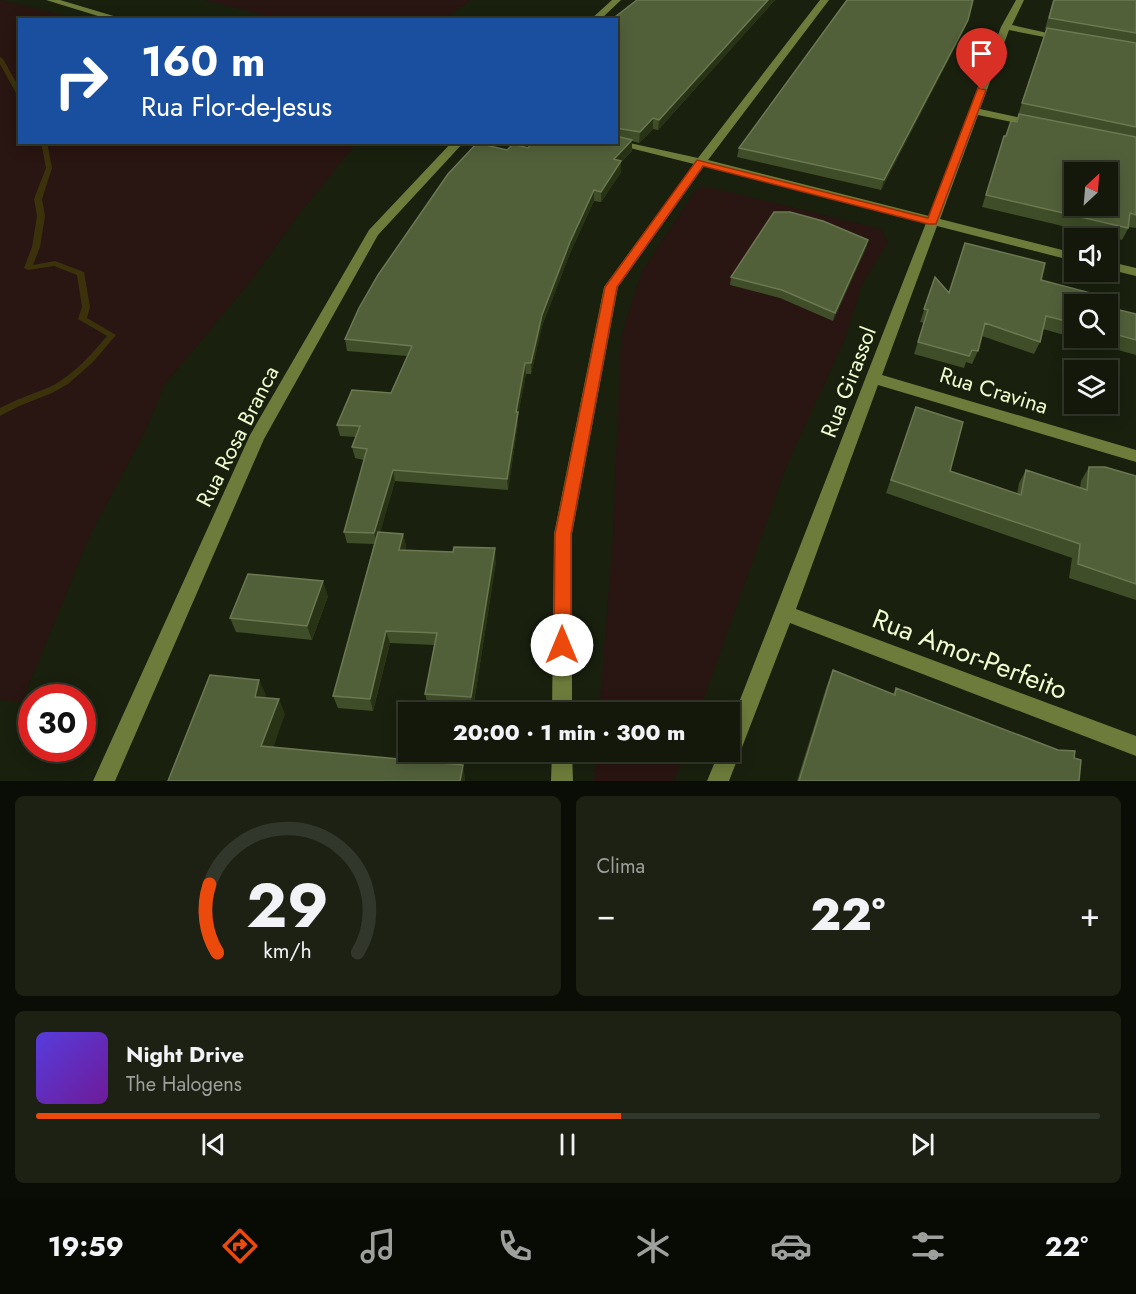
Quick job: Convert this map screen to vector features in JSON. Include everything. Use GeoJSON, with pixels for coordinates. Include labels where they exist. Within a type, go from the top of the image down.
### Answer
{"type":"FeatureCollection","features":[{"type":"Feature","properties":{"kind":"street"},"geometry":{"type":"LineString","coordinates":[[50,0],[116,18]]}},
{"type":"Feature","properties":{"kind":"street"},"geometry":{"type":"LineString","coordinates":[[596,18],[617,0]]}},
{"type":"Feature","properties":{"kind":"street"},"geometry":{"type":"LineString","coordinates":[[562,702],[563,534],[611,287],[701,162],[825,0]]}},
{"type":"Feature","properties":{"kind":"street","name":"Rua Girassol"},"geometry":{"type":"LineString","coordinates":[[718,781],[785,613],[1006,27],[1020,0]]}},
{"type":"Feature","properties":{"kind":"street"},"geometry":{"type":"LineString","coordinates":[[1006,27],[1071,39]]}},
{"type":"Feature","properties":{"kind":"street"},"geometry":{"type":"LineString","coordinates":[[974,111],[1043,126]]}},
{"type":"Feature","properties":{"kind":"street","name":"Rua Rosa Branca"},"geometry":{"type":"LineString","coordinates":[[104,781],[256,439],[373,233],[457,144]]}},
{"type":"Feature","properties":{"kind":"street"},"geometry":{"type":"LineString","coordinates":[[618,144],[701,162],[1064,255]]}},
{"type":"Feature","properties":{"kind":"street"},"geometry":{"type":"LineString","coordinates":[[1118,268],[1136,272]]}},
{"type":"Feature","properties":{"kind":"street","name":"Rua Cravina"},"geometry":{"type":"LineString","coordinates":[[873,378],[1136,456]]}},
{"type":"Feature","properties":{"kind":"street","name":"Rua Amor-Perfeito"},"geometry":{"type":"LineString","coordinates":[[785,613],[1136,746]]}},
{"type":"Feature","properties":{"kind":"street"},"geometry":{"type":"LineString","coordinates":[[561,781],[562,762]]}},
{"type":"Feature","properties":{"kind":"shaded area"},"geometry":{"type":"Polygon","coordinates":[[[0,0],[76,18],[18,18],[18,144],[356,144],[303,209],[249,283],[165,384],[145,432],[91,533],[29,684],[18,684],[18,702],[0,700],[0,0]]]}},
{"type":"Feature","properties":{"kind":"shaded area"},"geometry":{"type":"Polygon","coordinates":[[[204,0],[471,0],[445,18],[276,18],[204,0]]]}},
{"type":"Feature","properties":{"kind":"shaded area"},"geometry":{"type":"Polygon","coordinates":[[[697,188],[713,188],[881,229],[888,242],[862,284],[845,339],[788,462],[703,702],[600,702],[613,535],[621,336],[642,271],[697,188]]]}},
{"type":"Feature","properties":{"kind":"shaded area"},"geometry":{"type":"Polygon","coordinates":[[[595,762],[681,762],[674,781],[594,781],[595,762]]]}},
{"type":"Feature","properties":{"kind":"building"},"geometry":{"type":"Polygon","coordinates":[[[637,0],[768,0],[659,120],[653,118],[640,132],[618,128],[618,18],[614,18],[637,0]]]}},
{"type":"Feature","properties":{"kind":"building"},"geometry":{"type":"Polygon","coordinates":[[[847,0],[973,0],[968,20],[884,180],[739,148],[847,0]]]}},
{"type":"Feature","properties":{"kind":"building"},"geometry":{"type":"Polygon","coordinates":[[[1054,0],[1136,0],[1136,33],[1049,18],[1054,0]]]}},
{"type":"Feature","properties":{"kind":"building"},"geometry":{"type":"Polygon","coordinates":[[[1047,28],[1136,43],[1136,127],[1022,103],[1047,28]]]}},
{"type":"Feature","properties":{"kind":"building"},"geometry":{"type":"Polygon","coordinates":[[[1019,114],[1136,137],[1136,215],[1130,213],[1128,228],[1076,216],[1118,216],[1118,162],[1064,162],[1064,213],[986,195],[1004,136],[1006,136],[1011,121],[1017,122],[1019,114]]]}},
{"type":"Feature","properties":{"kind":"building"},"geometry":{"type":"Polygon","coordinates":[[[618,136],[632,140],[614,159],[621,161],[601,192],[594,190],[570,242],[542,315],[531,363],[525,363],[507,479],[393,470],[374,533],[344,532],[367,449],[352,447],[360,426],[337,425],[352,390],[391,393],[412,346],[345,339],[359,308],[378,275],[448,174],[476,144],[507,150],[513,144],[528,148],[531,144],[618,144],[618,136]]]}},
{"type":"Feature","properties":{"kind":"building"},"geometry":{"type":"Polygon","coordinates":[[[774,212],[790,212],[823,221],[868,240],[835,313],[782,290],[731,277],[774,212]]]}},
{"type":"Feature","properties":{"kind":"building"},"geometry":{"type":"Polygon","coordinates":[[[965,243],[1045,263],[1041,280],[1094,294],[1064,294],[1064,320],[1046,316],[1040,342],[985,323],[978,351],[972,350],[969,356],[918,342],[928,310],[924,309],[935,277],[949,293],[965,243]]]}},
{"type":"Feature","properties":{"kind":"building"},"geometry":{"type":"Polygon","coordinates":[[[1118,310],[1136,314],[1136,340],[1118,335],[1118,310]]]}},
{"type":"Feature","properties":{"kind":"building"},"geometry":{"type":"Polygon","coordinates":[[[916,407],[963,422],[950,471],[1021,495],[1026,470],[1087,490],[1089,467],[1105,467],[1136,476],[1136,584],[1078,564],[1080,544],[891,480],[916,407]]]}},
{"type":"Feature","properties":{"kind":"building"},"geometry":{"type":"Polygon","coordinates":[[[378,532],[403,534],[399,550],[453,552],[454,547],[495,548],[471,697],[425,694],[437,633],[386,631],[370,699],[333,696],[378,532]]]}},
{"type":"Feature","properties":{"kind":"building"},"geometry":{"type":"Polygon","coordinates":[[[248,574],[323,581],[307,626],[230,618],[248,574]]]}},
{"type":"Feature","properties":{"kind":"building"},"geometry":{"type":"Polygon","coordinates":[[[833,670],[895,695],[896,688],[1058,750],[1075,751],[1074,758],[1081,760],[1079,781],[799,781],[833,670]]]}},
{"type":"Feature","properties":{"kind":"building"},"geometry":{"type":"Polygon","coordinates":[[[210,675],[259,680],[255,697],[279,699],[261,746],[398,759],[398,762],[463,765],[460,781],[168,781],[210,675]]]}},
{"type":"Feature","properties":{"kind":"waterway"},"geometry":{"type":"LineString","coordinates":[[0,59],[18,91]]}},
{"type":"Feature","properties":{"kind":"waterway"},"geometry":{"type":"LineString","coordinates":[[0,413],[65,382],[84,366],[112,335],[82,319],[86,307],[81,274],[55,263],[28,268],[36,247],[41,216],[38,199],[49,168],[44,144]]}},
{"type":"Feature","properties":{"kind":"route"},"geometry":{"type":"LineString","coordinates":[[562,645],[563,534],[611,287],[701,162],[932,222],[982,90]]}}]}
